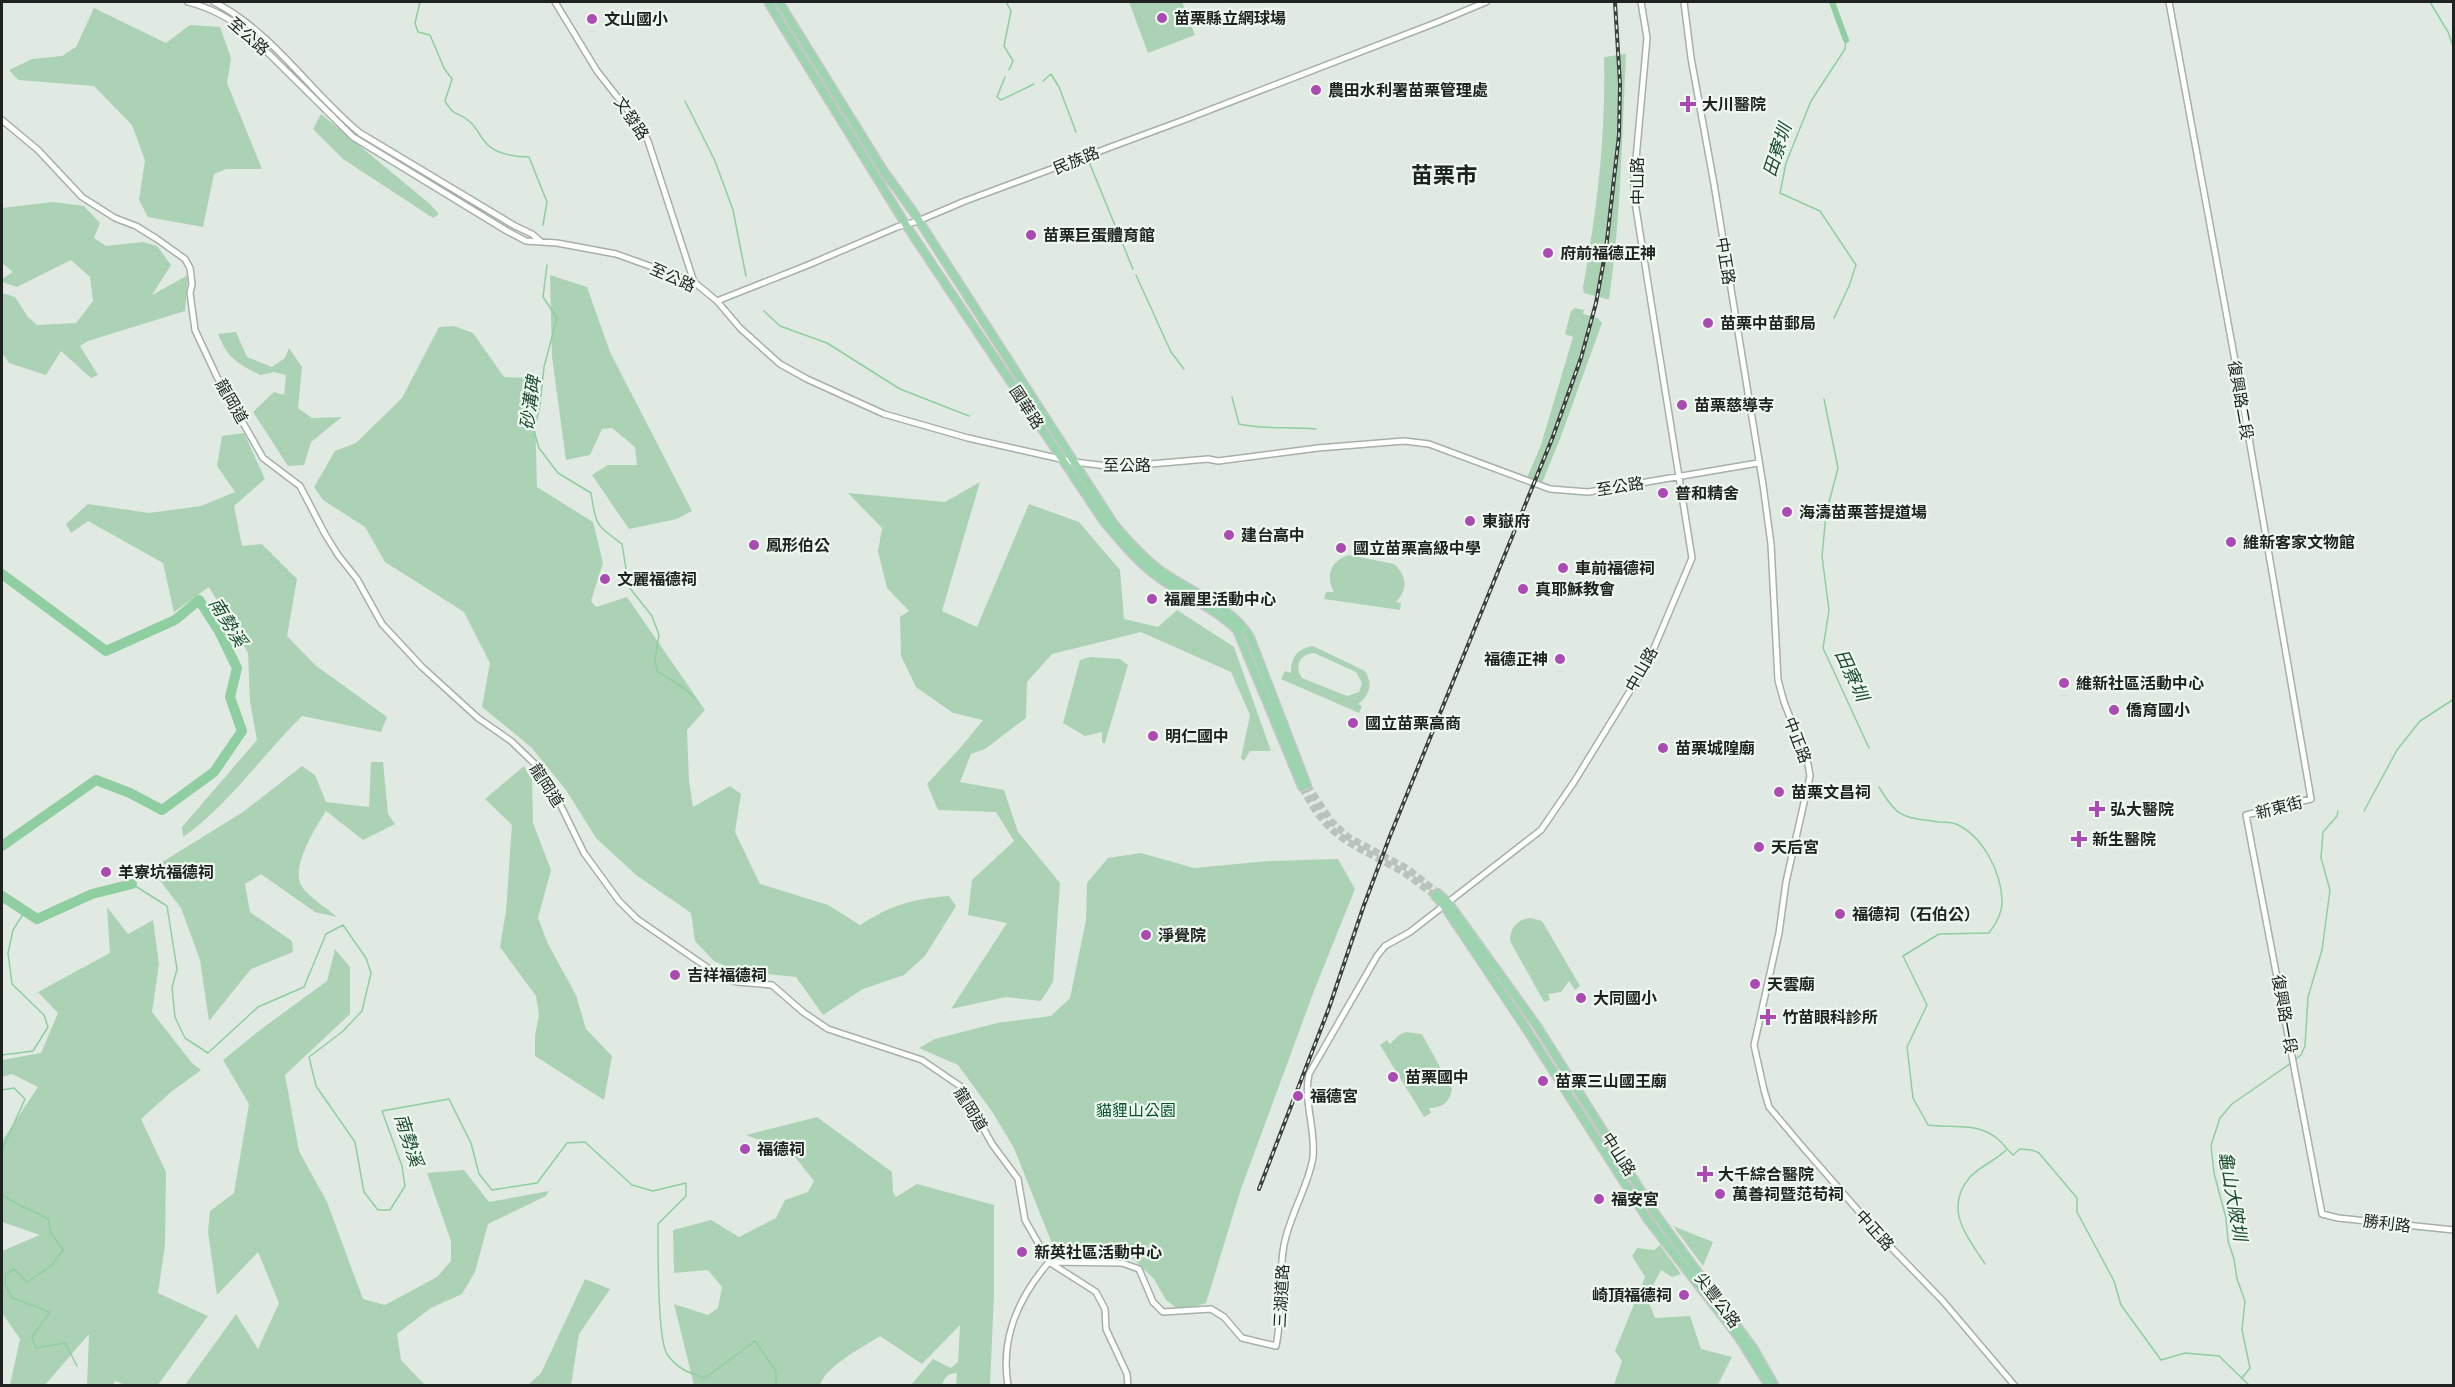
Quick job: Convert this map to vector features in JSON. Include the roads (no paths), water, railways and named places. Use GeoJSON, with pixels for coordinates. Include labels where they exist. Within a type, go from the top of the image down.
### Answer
{"type":"FeatureCollection","features":[{"type":"Feature","properties":{"kind":"main road","name":"國華路"},"geometry":{"type":"LineString","coordinates":[[768,2],[906,225],[1104,522],[1129,552],[1227,620],[1237,630],[1304,786]]}},
{"type":"Feature","properties":{"kind":"main road","name":"國華路"},"geometry":{"type":"LineString","coordinates":[[779,2],[883,170],[1114,524],[1160,575]]}},
{"type":"Feature","properties":{"kind":"main road"},"geometry":{"type":"LineString","coordinates":[[1437,895],[1446,904]]}},
{"type":"Feature","properties":{"kind":"main road","name":"中山路"},"geometry":{"type":"LineString","coordinates":[[1446,904],[1537,1026],[1657,1216]]}},
{"type":"Feature","properties":{"kind":"main road","name":"中山路"},"geometry":{"type":"LineString","coordinates":[[1446,904],[1648,1220]]}},
{"type":"Feature","properties":{"kind":"main road","name":"尖豐公路"},"geometry":{"type":"LineString","coordinates":[[1657,1216],[1754,1349],[1775,1386]]}},
{"type":"Feature","properties":{"kind":"main road","name":"尖豐公路"},"geometry":{"type":"LineString","coordinates":[[1648,1220],[1739,1338],[1770,1386]]}},
{"type":"Feature","properties":{"kind":"street","name":"至公路"},"geometry":{"type":"LineString","coordinates":[[188,2],[209,7],[229,18],[248,33],[353,137],[507,231],[526,241],[540,241],[616,254],[694,282],[717,300],[740,328],[770,356],[807,379],[833,391],[884,414],[926,427],[1074,462],[1116,467],[1218,460],[1404,441],[1429,444],[1526,481],[1550,489],[1569,492],[1599,490],[1758,463]]}},
{"type":"Feature","properties":{"kind":"street","name":"至公路"},"geometry":{"type":"LineString","coordinates":[[214,2],[250,25],[343,119],[360,133],[532,234],[540,241]]}},
{"type":"Feature","properties":{"kind":"street","name":"文發路"},"geometry":{"type":"LineString","coordinates":[[555,2],[597,71],[641,127],[648,141],[694,282]]}},
{"type":"Feature","properties":{"kind":"street","name":"民族路"},"geometry":{"type":"LineString","coordinates":[[717,300],[897,227],[1062,166],[1486,2]]}},
{"type":"Feature","properties":{"kind":"street","name":"中山路"},"geometry":{"type":"LineString","coordinates":[[1446,904],[1541,830],[1574,782],[1648,660],[1692,558],[1635,202],[1634,181],[1647,38],[1641,2]]}},
{"type":"Feature","properties":{"kind":"street","name":"中正路"},"geometry":{"type":"LineString","coordinates":[[1684,2],[1771,544],[1778,680],[1808,764],[1810,776],[1786,882],[1779,933],[1754,1045],[1769,1107],[1875,1230],[1942,1300],[2015,1386]]}},
{"type":"Feature","properties":{"kind":"street","name":"復興路二段"},"geometry":{"type":"LineString","coordinates":[[2169,2],[2245,415],[2311,799]]}},
{"type":"Feature","properties":{"kind":"street"},"geometry":{"type":"LineString","coordinates":[[294,78],[299,73]]}},
{"type":"Feature","properties":{"kind":"street","name":"龍岡道"},"geometry":{"type":"LineString","coordinates":[[2,120],[38,150],[82,197],[115,218],[136,226],[185,259],[190,268],[192,284],[190,293],[195,330],[218,377],[264,458],[300,486],[325,534],[357,579],[382,624],[430,674],[478,718],[511,741],[537,766],[555,794],[584,853],[619,901],[638,919],[721,977],[738,982],[772,985],[803,1012],[828,1029],[922,1060],[960,1086],[992,1144],[1018,1179],[1025,1220],[1049,1262],[1096,1292],[1105,1309],[1106,1329],[1127,1374],[1128,1386]]}},
{"type":"Feature","properties":{"kind":"street"},"geometry":{"type":"LineString","coordinates":[[407,171],[411,164]]}},
{"type":"Feature","properties":{"kind":"street","name":"新東街"},"geometry":{"type":"LineString","coordinates":[[2247,814],[2311,799]]}},
{"type":"Feature","properties":{"kind":"street","name":"復興路一段"},"geometry":{"type":"LineString","coordinates":[[2247,814],[2322,1214]]}},
{"type":"Feature","properties":{"kind":"street","name":"三湖道路"},"geometry":{"type":"LineString","coordinates":[[1049,1262],[1122,1263],[1139,1269],[1153,1302],[1163,1312],[1211,1309],[1224,1317],[1242,1338],[1276,1346],[1284,1246],[1291,1217],[1313,1159],[1314,1139],[1306,1086],[1309,1074],[1377,956],[1386,946],[1410,932],[1446,904]]}},
{"type":"Feature","properties":{"kind":"street","name":"勝利路"},"geometry":{"type":"LineString","coordinates":[[2322,1214],[2338,1218],[2454,1230]]}},
{"type":"Feature","properties":{"kind":"street"},"geometry":{"type":"LineString","coordinates":[[1008,1386],[1006,1349],[1011,1322],[1024,1295],[1049,1262]]}},
{"type":"Feature","properties":{"kind":"waterway","name":"砂溝碑"},"geometry":{"type":"LineString","coordinates":[[420,2],[415,23],[418,32],[430,35],[444,68],[452,79],[445,101],[454,112],[472,123],[490,147],[506,154],[529,157],[547,202],[543,225]]}},
{"type":"Feature","properties":{"kind":"waterway"},"geometry":{"type":"LineString","coordinates":[[1006,2],[1011,11],[1004,46],[1013,61],[1009,70]]}},
{"type":"Feature","properties":{"kind":"waterway","name":"田寮圳"},"geometry":{"type":"LineString","coordinates":[[1832,2],[1846,40]]}},
{"type":"Feature","properties":{"kind":"waterway"},"geometry":{"type":"LineString","coordinates":[[2430,2],[2448,32],[2454,49]]}},
{"type":"Feature","properties":{"kind":"waterway","name":"田寮圳"},"geometry":{"type":"LineString","coordinates":[[1834,318],[1856,265],[1820,211],[1780,193],[1786,163],[1811,101],[1845,49],[1846,40]]}},
{"type":"Feature","properties":{"kind":"waterway"},"geometry":{"type":"LineString","coordinates":[[1043,81],[1051,74],[1059,87],[1076,132]]}},
{"type":"Feature","properties":{"kind":"waterway"},"geometry":{"type":"LineString","coordinates":[[1005,77],[997,97],[1001,100],[1034,84]]}},
{"type":"Feature","properties":{"kind":"waterway"},"geometry":{"type":"LineString","coordinates":[[685,101],[715,161],[733,210],[746,276]]}},
{"type":"Feature","properties":{"kind":"waterway"},"geometry":{"type":"LineString","coordinates":[[1089,162],[1133,269]]}},
{"type":"Feature","properties":{"kind":"waterway","name":"砂溝碑"},"geometry":{"type":"LineString","coordinates":[[547,265],[543,297],[557,318],[544,367],[540,405],[534,431],[539,448],[558,473],[591,493],[594,512],[599,524],[622,544],[629,587],[652,616],[659,635],[655,659],[657,671],[684,688],[695,699]]}},
{"type":"Feature","properties":{"kind":"waterway"},"geometry":{"type":"LineString","coordinates":[[1136,275],[1171,352],[1184,369]]}},
{"type":"Feature","properties":{"kind":"waterway"},"geometry":{"type":"LineString","coordinates":[[764,311],[780,326],[827,343],[900,389],[969,416]]}},
{"type":"Feature","properties":{"kind":"waterway"},"geometry":{"type":"LineString","coordinates":[[1232,397],[1239,424],[1316,429]]}},
{"type":"Feature","properties":{"kind":"waterway","name":"田寮圳"},"geometry":{"type":"LineString","coordinates":[[1824,399],[1838,468],[1826,514],[1822,556],[1829,610],[1823,648],[1869,748]]}},
{"type":"Feature","properties":{"kind":"waterway","name":"南勢溪"},"geometry":{"type":"LineString","coordinates":[[2,574],[106,651],[175,620],[199,600],[219,631],[237,668],[230,697],[242,731],[214,772],[162,810],[130,793],[96,780],[2,846]]}},
{"type":"Feature","properties":{"kind":"waterway","name":"龜山大陂圳"},"geometry":{"type":"LineString","coordinates":[[2364,811],[2397,750],[2420,721],[2454,699]]}},
{"type":"Feature","properties":{"kind":"waterway","name":"田寮圳"},"geometry":{"type":"LineString","coordinates":[[1879,787],[1892,806],[1903,815],[1916,819],[1954,823],[1966,830],[1989,856],[2001,889],[2000,913],[1989,933],[1939,934],[1903,956],[1927,1005],[1907,1047],[1913,1098],[1928,1125],[1981,1130],[1999,1140],[2007,1149],[1970,1177],[1958,1200],[1958,1211],[1965,1233],[1985,1264]]}},
{"type":"Feature","properties":{"kind":"waterway","name":"龜山大陂圳"},"geometry":{"type":"LineString","coordinates":[[2294,1060],[2301,1055],[2305,1046],[2308,997],[2322,950],[2330,890],[2321,858],[2323,832],[2337,816],[2338,811]]}},
{"type":"Feature","properties":{"kind":"waterway","name":"南勢溪"},"geometry":{"type":"LineString","coordinates":[[132,884],[167,906],[177,969],[172,988],[175,1017],[185,1038],[208,1053],[258,1007],[304,987],[326,934],[343,925],[366,958],[371,973],[362,1011],[342,1032],[309,1057],[316,1086],[355,1142],[364,1192],[378,1210],[390,1210],[405,1186],[402,1166],[382,1111],[449,1099],[471,1143],[479,1174],[492,1190],[537,1183],[567,1143],[585,1142],[632,1185],[653,1191],[686,1183],[686,1196],[658,1224],[661,1330],[667,1354],[684,1370],[705,1378],[755,1341],[776,1371],[776,1386]]}},
{"type":"Feature","properties":{"kind":"waterway","name":"南勢溪"},"geometry":{"type":"LineString","coordinates":[[2,896],[37,919],[92,894],[132,884]]}},
{"type":"Feature","properties":{"kind":"waterway"},"geometry":{"type":"LineString","coordinates":[[2,1055],[33,1051],[48,1027],[44,1015],[12,984],[8,953],[13,930],[25,911]]}},
{"type":"Feature","properties":{"kind":"waterway","name":"龜山大陂圳"},"geometry":{"type":"LineString","coordinates":[[2242,1378],[2250,1368],[2242,1330],[2245,1301],[2228,1241],[2226,1218],[2214,1173],[2211,1145],[2220,1118],[2232,1104],[2291,1063]]}},
{"type":"Feature","properties":{"kind":"waterway"},"geometry":{"type":"LineString","coordinates":[[2,1090],[14,1088],[25,1099],[2,1150]]}},
{"type":"Feature","properties":{"kind":"waterway","name":"龜山大陂圳"},"geometry":{"type":"LineString","coordinates":[[2008,1150],[2013,1155],[2020,1149],[2039,1153],[2077,1198],[2077,1212],[2114,1281],[2121,1305],[2161,1360],[2185,1353],[2219,1356],[2250,1386]]}},
{"type":"Feature","properties":{"kind":"waterway"},"geometry":{"type":"LineString","coordinates":[[2,1194],[48,1219],[51,1233],[63,1250],[51,1266],[27,1282],[14,1269],[6,1274],[5,1284],[12,1298],[50,1312],[32,1337],[36,1348],[65,1343],[77,1366]]}},
{"type":"Feature","properties":{"kind":"tunnel"},"geometry":{"type":"LineString","coordinates":[[1307,785],[1331,821],[1348,837],[1408,869],[1438,893]]}},
{"type":"Feature","properties":{"kind":"tunnel"},"geometry":{"type":"LineString","coordinates":[[1302,787],[1311,804],[1330,828],[1351,844],[1405,874],[1435,896]]}},
{"type":"Feature","properties":{"kind":"railway"},"geometry":{"type":"LineString","coordinates":[[1259,1189],[1329,1008],[1390,836],[1552,439],[1581,358],[1596,303],[1606,249],[1619,135],[1620,84],[1615,2]]}},
{"type":"Feature","properties":{"kind":"place","name":"苗栗縣立網球場"},"geometry":{"type":"Point","coordinates":[1162,18]}},
{"type":"Feature","properties":{"kind":"place","name":"文山國小"},"geometry":{"type":"Point","coordinates":[592,19]}},
{"type":"Feature","properties":{"kind":"place","name":"農田水利署苗栗管理處"},"geometry":{"type":"Point","coordinates":[1316,90]}},
{"type":"Feature","properties":{"kind":"place","name":"大川醫院"},"geometry":{"type":"Point","coordinates":[1688,104]}},
{"type":"Feature","properties":{"kind":"place","name":"苗栗巨蛋體育館"},"geometry":{"type":"Point","coordinates":[1031,235]}},
{"type":"Feature","properties":{"kind":"place","name":"府前福德正神"},"geometry":{"type":"Point","coordinates":[1548,253]}},
{"type":"Feature","properties":{"kind":"place","name":"苗栗中苗郵局"},"geometry":{"type":"Point","coordinates":[1708,323]}},
{"type":"Feature","properties":{"kind":"place","name":"苗栗慈導寺"},"geometry":{"type":"Point","coordinates":[1682,405]}},
{"type":"Feature","properties":{"kind":"place","name":"普和精舍"},"geometry":{"type":"Point","coordinates":[1663,493]}},
{"type":"Feature","properties":{"kind":"place","name":"海濤苗栗菩提道場"},"geometry":{"type":"Point","coordinates":[1787,512]}},
{"type":"Feature","properties":{"kind":"place","name":"東嶽府"},"geometry":{"type":"Point","coordinates":[1470,521]}},
{"type":"Feature","properties":{"kind":"place","name":"建台高中"},"geometry":{"type":"Point","coordinates":[1229,535]}},
{"type":"Feature","properties":{"kind":"place","name":"維新客家文物館"},"geometry":{"type":"Point","coordinates":[2231,542]}},
{"type":"Feature","properties":{"kind":"place","name":"鳳形伯公"},"geometry":{"type":"Point","coordinates":[754,545]}},
{"type":"Feature","properties":{"kind":"place","name":"國立苗栗高級中學"},"geometry":{"type":"Point","coordinates":[1341,548]}},
{"type":"Feature","properties":{"kind":"place","name":"車前福德祠"},"geometry":{"type":"Point","coordinates":[1563,568]}},
{"type":"Feature","properties":{"kind":"place","name":"文麗福德祠"},"geometry":{"type":"Point","coordinates":[605,579]}},
{"type":"Feature","properties":{"kind":"place","name":"真耶穌教會"},"geometry":{"type":"Point","coordinates":[1523,589]}},
{"type":"Feature","properties":{"kind":"place","name":"福麗里活動中心"},"geometry":{"type":"Point","coordinates":[1152,599]}},
{"type":"Feature","properties":{"kind":"place","name":"福德正神"},"geometry":{"type":"Point","coordinates":[1560,659]}},
{"type":"Feature","properties":{"kind":"place","name":"維新社區活動中心"},"geometry":{"type":"Point","coordinates":[2064,683]}},
{"type":"Feature","properties":{"kind":"place","name":"僑育國小"},"geometry":{"type":"Point","coordinates":[2114,710]}},
{"type":"Feature","properties":{"kind":"place","name":"國立苗栗高商"},"geometry":{"type":"Point","coordinates":[1353,723]}},
{"type":"Feature","properties":{"kind":"place","name":"明仁國中"},"geometry":{"type":"Point","coordinates":[1153,736]}},
{"type":"Feature","properties":{"kind":"place","name":"苗栗城隍廟"},"geometry":{"type":"Point","coordinates":[1663,748]}},
{"type":"Feature","properties":{"kind":"place","name":"苗栗文昌祠"},"geometry":{"type":"Point","coordinates":[1779,792]}},
{"type":"Feature","properties":{"kind":"place","name":"弘大醫院"},"geometry":{"type":"Point","coordinates":[2097,809]}},
{"type":"Feature","properties":{"kind":"place","name":"新生醫院"},"geometry":{"type":"Point","coordinates":[2079,839]}},
{"type":"Feature","properties":{"kind":"place","name":"天后宮"},"geometry":{"type":"Point","coordinates":[1759,847]}},
{"type":"Feature","properties":{"kind":"place","name":"羊寮坑福德祠"},"geometry":{"type":"Point","coordinates":[106,872]}},
{"type":"Feature","properties":{"kind":"place","name":"福德祠（石伯公）"},"geometry":{"type":"Point","coordinates":[1840,914]}},
{"type":"Feature","properties":{"kind":"place","name":"淨覺院"},"geometry":{"type":"Point","coordinates":[1146,935]}},
{"type":"Feature","properties":{"kind":"place","name":"吉祥福德祠"},"geometry":{"type":"Point","coordinates":[675,975]}},
{"type":"Feature","properties":{"kind":"place","name":"天雲廟"},"geometry":{"type":"Point","coordinates":[1755,984]}},
{"type":"Feature","properties":{"kind":"place","name":"大同國小"},"geometry":{"type":"Point","coordinates":[1581,998]}},
{"type":"Feature","properties":{"kind":"place","name":"竹苗眼科診所"},"geometry":{"type":"Point","coordinates":[1768,1017]}},
{"type":"Feature","properties":{"kind":"place","name":"苗栗國中"},"geometry":{"type":"Point","coordinates":[1393,1077]}},
{"type":"Feature","properties":{"kind":"place","name":"苗栗三山國王廟"},"geometry":{"type":"Point","coordinates":[1543,1081]}},
{"type":"Feature","properties":{"kind":"place","name":"福德宮"},"geometry":{"type":"Point","coordinates":[1298,1096]}},
{"type":"Feature","properties":{"kind":"place","name":"福德祠"},"geometry":{"type":"Point","coordinates":[745,1149]}},
{"type":"Feature","properties":{"kind":"place","name":"大千綜合醫院"},"geometry":{"type":"Point","coordinates":[1705,1174]}},
{"type":"Feature","properties":{"kind":"place","name":"萬善祠暨范苟祠"},"geometry":{"type":"Point","coordinates":[1720,1194]}},
{"type":"Feature","properties":{"kind":"place","name":"福安宮"},"geometry":{"type":"Point","coordinates":[1599,1199]}},
{"type":"Feature","properties":{"kind":"place","name":"新英社區活動中心"},"geometry":{"type":"Point","coordinates":[1022,1252]}},
{"type":"Feature","properties":{"kind":"place","name":"崎頂福德祠"},"geometry":{"type":"Point","coordinates":[1684,1295]}},
{"type":"Feature","properties":{"kind":"district","name":"苗栗市"},"geometry":{"type":"Point","coordinates":[1444,175]}},
{"type":"Feature","properties":{"kind":"park label","name":"貓貍山公園"},"geometry":{"type":"Point","coordinates":[1136,1110]}}]}
